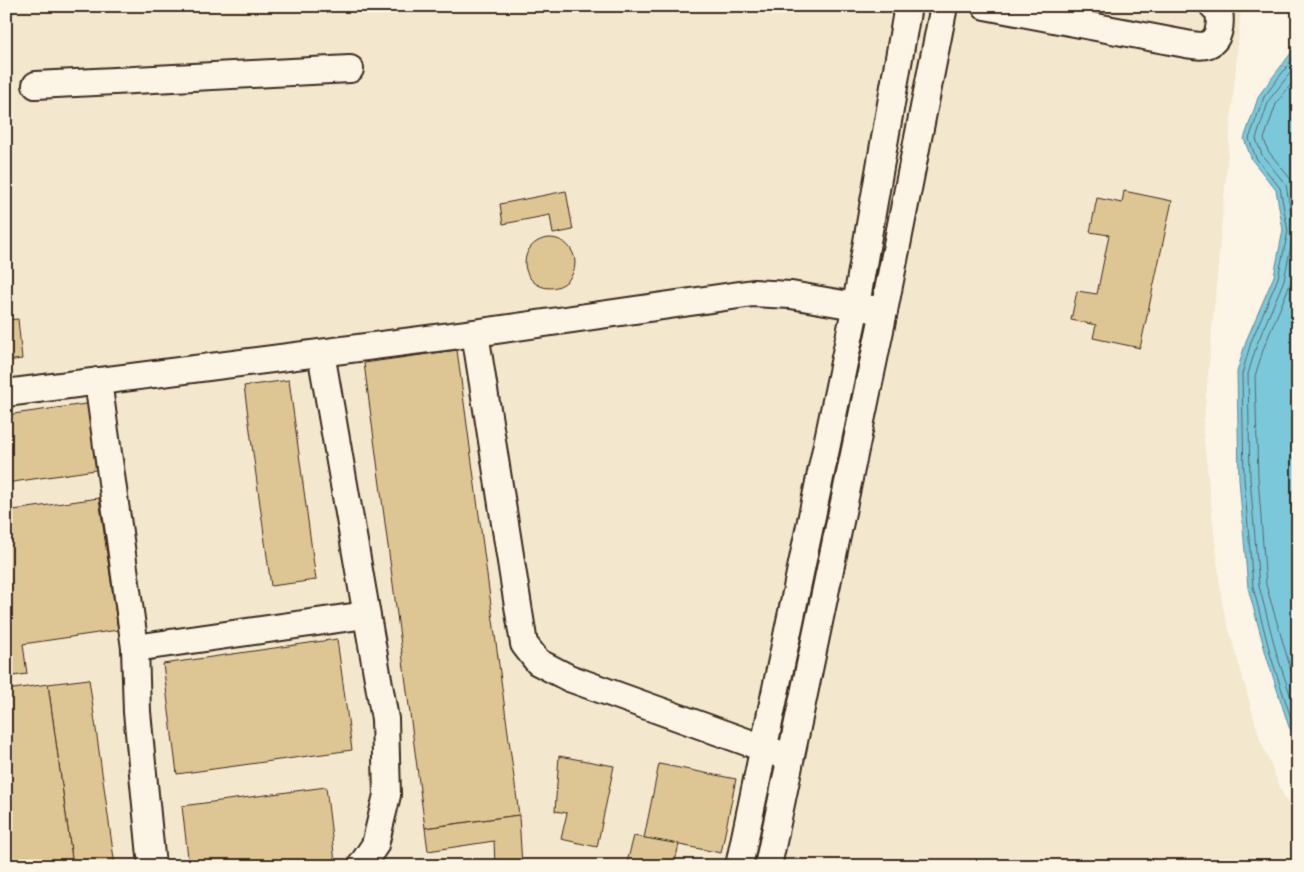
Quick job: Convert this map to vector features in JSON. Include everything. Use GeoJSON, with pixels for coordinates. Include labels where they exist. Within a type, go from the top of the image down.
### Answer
{"type":"FeatureCollection","features":[{"type":"Feature","properties":{"kind":"street"},"geometry":{"type":"LineString","coordinates":[[739,866],[856,305],[908,6]]}},
{"type":"Feature","properties":{"kind":"street"},"geometry":{"type":"LineString","coordinates":[[768,866],[884,311],[944,6]]}},
{"type":"Feature","properties":{"kind":"street"},"geometry":{"type":"LineString","coordinates":[[985,6],[1204,46],[1212,42],[1218,34],[1221,22],[1219,11],[1213,6]]}},
{"type":"Feature","properties":{"kind":"street"},"geometry":{"type":"LineString","coordinates":[[36,85],[350,69]]}},
{"type":"Feature","properties":{"kind":"street"},"geometry":{"type":"LineString","coordinates":[[6,394],[475,333],[752,293],[791,295],[884,311]]}},
{"type":"Feature","properties":{"kind":"street"},"geometry":{"type":"LineString","coordinates":[[475,333],[524,644],[538,662],[569,678],[790,758]]}},
{"type":"Feature","properties":{"kind":"street"},"geometry":{"type":"LineString","coordinates":[[320,353],[385,719],[388,795],[375,845],[361,866]]}},
{"type":"Feature","properties":{"kind":"street"},"geometry":{"type":"LineString","coordinates":[[98,381],[135,648],[137,712],[152,866]]}},
{"type":"Feature","properties":{"kind":"street"},"geometry":{"type":"LineString","coordinates":[[135,648],[366,615]]}},
{"type":"Feature","properties":{"kind":"shaded area"},"geometry":{"type":"Polygon","coordinates":[[[6,6],[1239,6],[1241,10],[1203,431],[1222,604],[1260,739],[1284,797],[1298,818],[1298,866],[6,866],[6,6]]]}},
{"type":"Feature","properties":{"kind":"water"},"geometry":{"type":"Polygon","coordinates":[[[1298,44],[1298,740],[1289,727],[1267,658],[1248,588],[1239,479],[1237,372],[1246,341],[1274,276],[1283,230],[1276,190],[1252,160],[1244,139],[1259,95],[1298,44]]]}},
{"type":"Feature","properties":{"kind":"building"},"geometry":{"type":"Polygon","coordinates":[[[566,191],[573,230],[553,234],[550,215],[503,224],[500,204],[566,191]]]}},
{"type":"Feature","properties":{"kind":"building"},"geometry":{"type":"Polygon","coordinates":[[[1124,191],[1172,201],[1140,348],[1093,338],[1096,325],[1071,320],[1077,291],[1097,294],[1109,235],[1090,232],[1097,198],[1122,203],[1124,191]]]}},
{"type":"Feature","properties":{"kind":"building"},"geometry":{"type":"Polygon","coordinates":[[[550,238],[560,240],[568,245],[573,253],[575,263],[573,273],[568,281],[560,286],[550,288],[540,286],[532,281],[527,273],[525,263],[527,253],[532,245],[540,240],[550,238]]]}},
{"type":"Feature","properties":{"kind":"building"},"geometry":{"type":"Polygon","coordinates":[[[18,319],[22,359],[6,361],[6,320],[18,319]]]}},
{"type":"Feature","properties":{"kind":"building"},"geometry":{"type":"Polygon","coordinates":[[[457,350],[519,815],[425,828],[364,363],[457,350]]]}},
{"type":"Feature","properties":{"kind":"building"},"geometry":{"type":"Polygon","coordinates":[[[289,380],[316,580],[271,586],[244,386],[289,380]]]}},
{"type":"Feature","properties":{"kind":"building"},"geometry":{"type":"Polygon","coordinates":[[[93,403],[102,469],[6,483],[6,415],[93,403]]]}},
{"type":"Feature","properties":{"kind":"building"},"geometry":{"type":"Polygon","coordinates":[[[99,498],[118,630],[23,644],[27,674],[6,677],[6,511],[99,498]]]}},
{"type":"Feature","properties":{"kind":"building"},"geometry":{"type":"Polygon","coordinates":[[[337,639],[352,750],[177,774],[163,664],[337,639]]]}},
{"type":"Feature","properties":{"kind":"building"},"geometry":{"type":"Polygon","coordinates":[[[89,679],[115,866],[73,866],[48,684],[89,679]]]}},
{"type":"Feature","properties":{"kind":"building"},"geometry":{"type":"Polygon","coordinates":[[[48,684],[73,866],[6,866],[6,690],[48,684]]]}},
{"type":"Feature","properties":{"kind":"building"},"geometry":{"type":"Polygon","coordinates":[[[559,756],[614,766],[597,847],[561,839],[567,813],[555,811],[559,756]]]}},
{"type":"Feature","properties":{"kind":"building"},"geometry":{"type":"Polygon","coordinates":[[[659,764],[736,779],[721,853],[644,838],[659,764]]]}},
{"type":"Feature","properties":{"kind":"building"},"geometry":{"type":"Polygon","coordinates":[[[326,787],[335,862],[304,866],[189,866],[182,806],[326,787]]]}},
{"type":"Feature","properties":{"kind":"building"},"geometry":{"type":"Polygon","coordinates":[[[519,815],[522,866],[495,866],[494,841],[428,851],[425,828],[519,815]]]}},
{"type":"Feature","properties":{"kind":"building"},"geometry":{"type":"Polygon","coordinates":[[[634,836],[679,844],[674,866],[626,866],[634,836]]]}}]}
